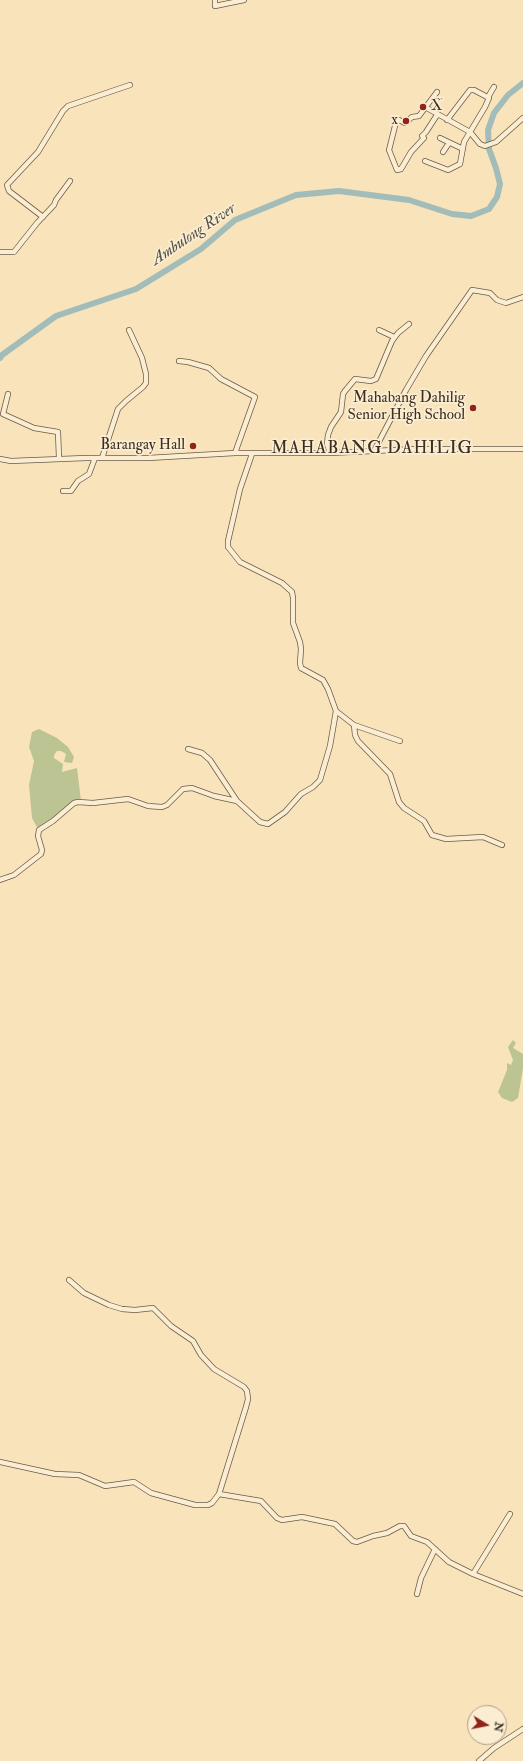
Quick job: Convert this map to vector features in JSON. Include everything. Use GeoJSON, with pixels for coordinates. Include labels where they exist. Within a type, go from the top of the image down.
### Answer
{"type":"FeatureCollection","features":[{"type":"Feature","properties":{"kind":"street"},"geometry":{"type":"LineString","coordinates":[[215,0],[215,6],[244,0]]}},
{"type":"Feature","properties":{"kind":"street"},"geometry":{"type":"LineString","coordinates":[[43,217],[8,191],[7,185],[38,152],[63,111],[68,106],[130,85]]}},
{"type":"Feature","properties":{"kind":"street"},"geometry":{"type":"LineString","coordinates":[[425,161],[449,170],[461,163],[463,150],[470,132],[489,100],[488,97],[494,87]]}},
{"type":"Feature","properties":{"kind":"street"},"geometry":{"type":"LineString","coordinates":[[447,120],[470,90],[474,90],[488,97]]}},
{"type":"Feature","properties":{"kind":"street"},"geometry":{"type":"LineString","coordinates":[[437,92],[419,116],[412,118],[405,124],[398,120],[395,124],[389,150],[397,170],[400,169],[410,152],[424,138],[422,136],[437,115]]}},
{"type":"Feature","properties":{"kind":"street"},"geometry":{"type":"LineString","coordinates":[[426,107],[437,115],[470,132],[480,144],[485,146],[494,143],[523,118]]}},
{"type":"Feature","properties":{"kind":"street"},"geometry":{"type":"LineString","coordinates":[[440,138],[463,150]]}},
{"type":"Feature","properties":{"kind":"street"},"geometry":{"type":"LineString","coordinates":[[443,152],[449,143]]}},
{"type":"Feature","properties":{"kind":"street"},"geometry":{"type":"LineString","coordinates":[[0,252],[14,252],[54,205],[70,181]]}},
{"type":"Feature","properties":{"kind":"street"},"geometry":{"type":"LineString","coordinates":[[374,451],[410,383],[460,305],[472,290],[490,293],[497,300],[506,303],[523,297]]}},
{"type":"Feature","properties":{"kind":"street"},"geometry":{"type":"LineString","coordinates":[[330,453],[327,444],[328,435],[331,427],[341,412],[343,394],[355,379],[371,381],[376,379],[394,337],[409,324]]}},
{"type":"Feature","properties":{"kind":"street"},"geometry":{"type":"LineString","coordinates":[[102,458],[118,409],[146,384],[146,374],[142,358],[129,330]]}},
{"type":"Feature","properties":{"kind":"street"},"geometry":{"type":"LineString","coordinates":[[379,330],[394,337]]}},
{"type":"Feature","properties":{"kind":"street"},"geometry":{"type":"LineString","coordinates":[[179,361],[209,368],[221,378],[255,397],[235,453]]}},
{"type":"Feature","properties":{"kind":"street"},"geometry":{"type":"LineString","coordinates":[[8,394],[4,414],[34,428],[58,432],[58,458]]}},
{"type":"Feature","properties":{"kind":"street"},"geometry":{"type":"LineString","coordinates":[[0,459],[11,461],[58,458],[148,458],[235,453],[330,453],[416,449],[523,449]]}},
{"type":"Feature","properties":{"kind":"street"},"geometry":{"type":"LineString","coordinates":[[188,749],[202,753],[210,760],[237,802],[260,822],[268,824],[285,812],[301,794],[313,788],[320,780],[330,746],[336,711],[323,680],[302,668],[300,663],[301,649],[293,623],[294,598],[292,592],[282,583],[240,562],[228,547],[228,541],[240,489],[252,454]]}},
{"type":"Feature","properties":{"kind":"street"},"geometry":{"type":"LineString","coordinates":[[63,491],[71,491],[78,481],[89,474],[95,458]]}},
{"type":"Feature","properties":{"kind":"street"},"geometry":{"type":"LineString","coordinates":[[336,711],[354,725],[400,741]]}},
{"type":"Feature","properties":{"kind":"street"},"geometry":{"type":"LineString","coordinates":[[354,725],[355,735],[358,741],[390,774],[399,802],[404,808],[424,821],[432,834],[446,839],[483,837],[502,845]]}},
{"type":"Feature","properties":{"kind":"street"},"geometry":{"type":"LineString","coordinates":[[0,880],[14,875],[41,854],[42,850],[38,839],[39,830],[53,821],[74,803],[93,803],[128,799],[148,806],[162,807],[167,805],[183,789],[188,787],[237,802]]}},
{"type":"Feature","properties":{"kind":"street"},"geometry":{"type":"LineString","coordinates":[[0,1462],[55,1474],[79,1475],[105,1486],[134,1482],[152,1493],[195,1505],[208,1505],[212,1503],[219,1494],[246,1407],[248,1399],[247,1391],[244,1387],[214,1369],[201,1355],[193,1341],[171,1326],[153,1308],[135,1310],[109,1306],[84,1292],[69,1280]]}},
{"type":"Feature","properties":{"kind":"street"},"geometry":{"type":"LineString","coordinates":[[219,1494],[261,1502],[277,1518],[282,1520],[302,1517],[335,1524],[353,1541],[357,1542],[387,1533],[400,1526],[404,1526],[411,1536],[427,1542],[449,1562],[473,1574],[523,1594]]}},
{"type":"Feature","properties":{"kind":"street"},"geometry":{"type":"LineString","coordinates":[[473,1574],[510,1514]]}},
{"type":"Feature","properties":{"kind":"street"},"geometry":{"type":"LineString","coordinates":[[417,1594],[420,1578],[435,1549]]}},
{"type":"Feature","properties":{"kind":"street"},"geometry":{"type":"LineString","coordinates":[[479,1761],[494,1748],[523,1729]]}},
{"type":"Feature","properties":{"kind":"green space"},"geometry":{"type":"Polygon","coordinates":[[[39,729],[57,738],[68,747],[74,757],[72,763],[64,762],[66,754],[61,751],[57,751],[54,755],[54,758],[63,764],[62,772],[77,768],[81,801],[38,829],[32,818],[29,785],[34,761],[29,747],[32,732],[39,729]]]}},
{"type":"Feature","properties":{"kind":"green space"},"geometry":{"type":"Polygon","coordinates":[[[513,1040],[516,1043],[513,1048],[523,1054],[523,1068],[518,1098],[512,1102],[502,1098],[498,1092],[507,1070],[507,1063],[511,1065],[513,1060],[508,1047],[513,1040]]]}},
{"type":"Feature","properties":{"kind":"waterway","name":"Ambulong River"},"geometry":{"type":"LineString","coordinates":[[0,358],[56,316],[136,289],[201,249],[235,220],[296,195],[339,191],[409,200],[452,214],[471,216],[489,209],[497,197],[500,184],[489,149],[488,130],[494,113],[508,95],[523,83]]}},
{"type":"Feature","properties":{"kind":"place","name":"X"},"geometry":{"type":"Point","coordinates":[423,107]}},
{"type":"Feature","properties":{"kind":"place","name":"x"},"geometry":{"type":"Point","coordinates":[406,121]}},
{"type":"Feature","properties":{"kind":"place","name":"Mahabang Dahilig Senior High School"},"geometry":{"type":"Point","coordinates":[473,408]}},
{"type":"Feature","properties":{"kind":"place","name":"Barangay Hall"},"geometry":{"type":"Point","coordinates":[193,446]}},
{"type":"Feature","properties":{"kind":"district","name":"MAHABANG DAHILIG"},"geometry":{"type":"Point","coordinates":[372,449]}}]}
